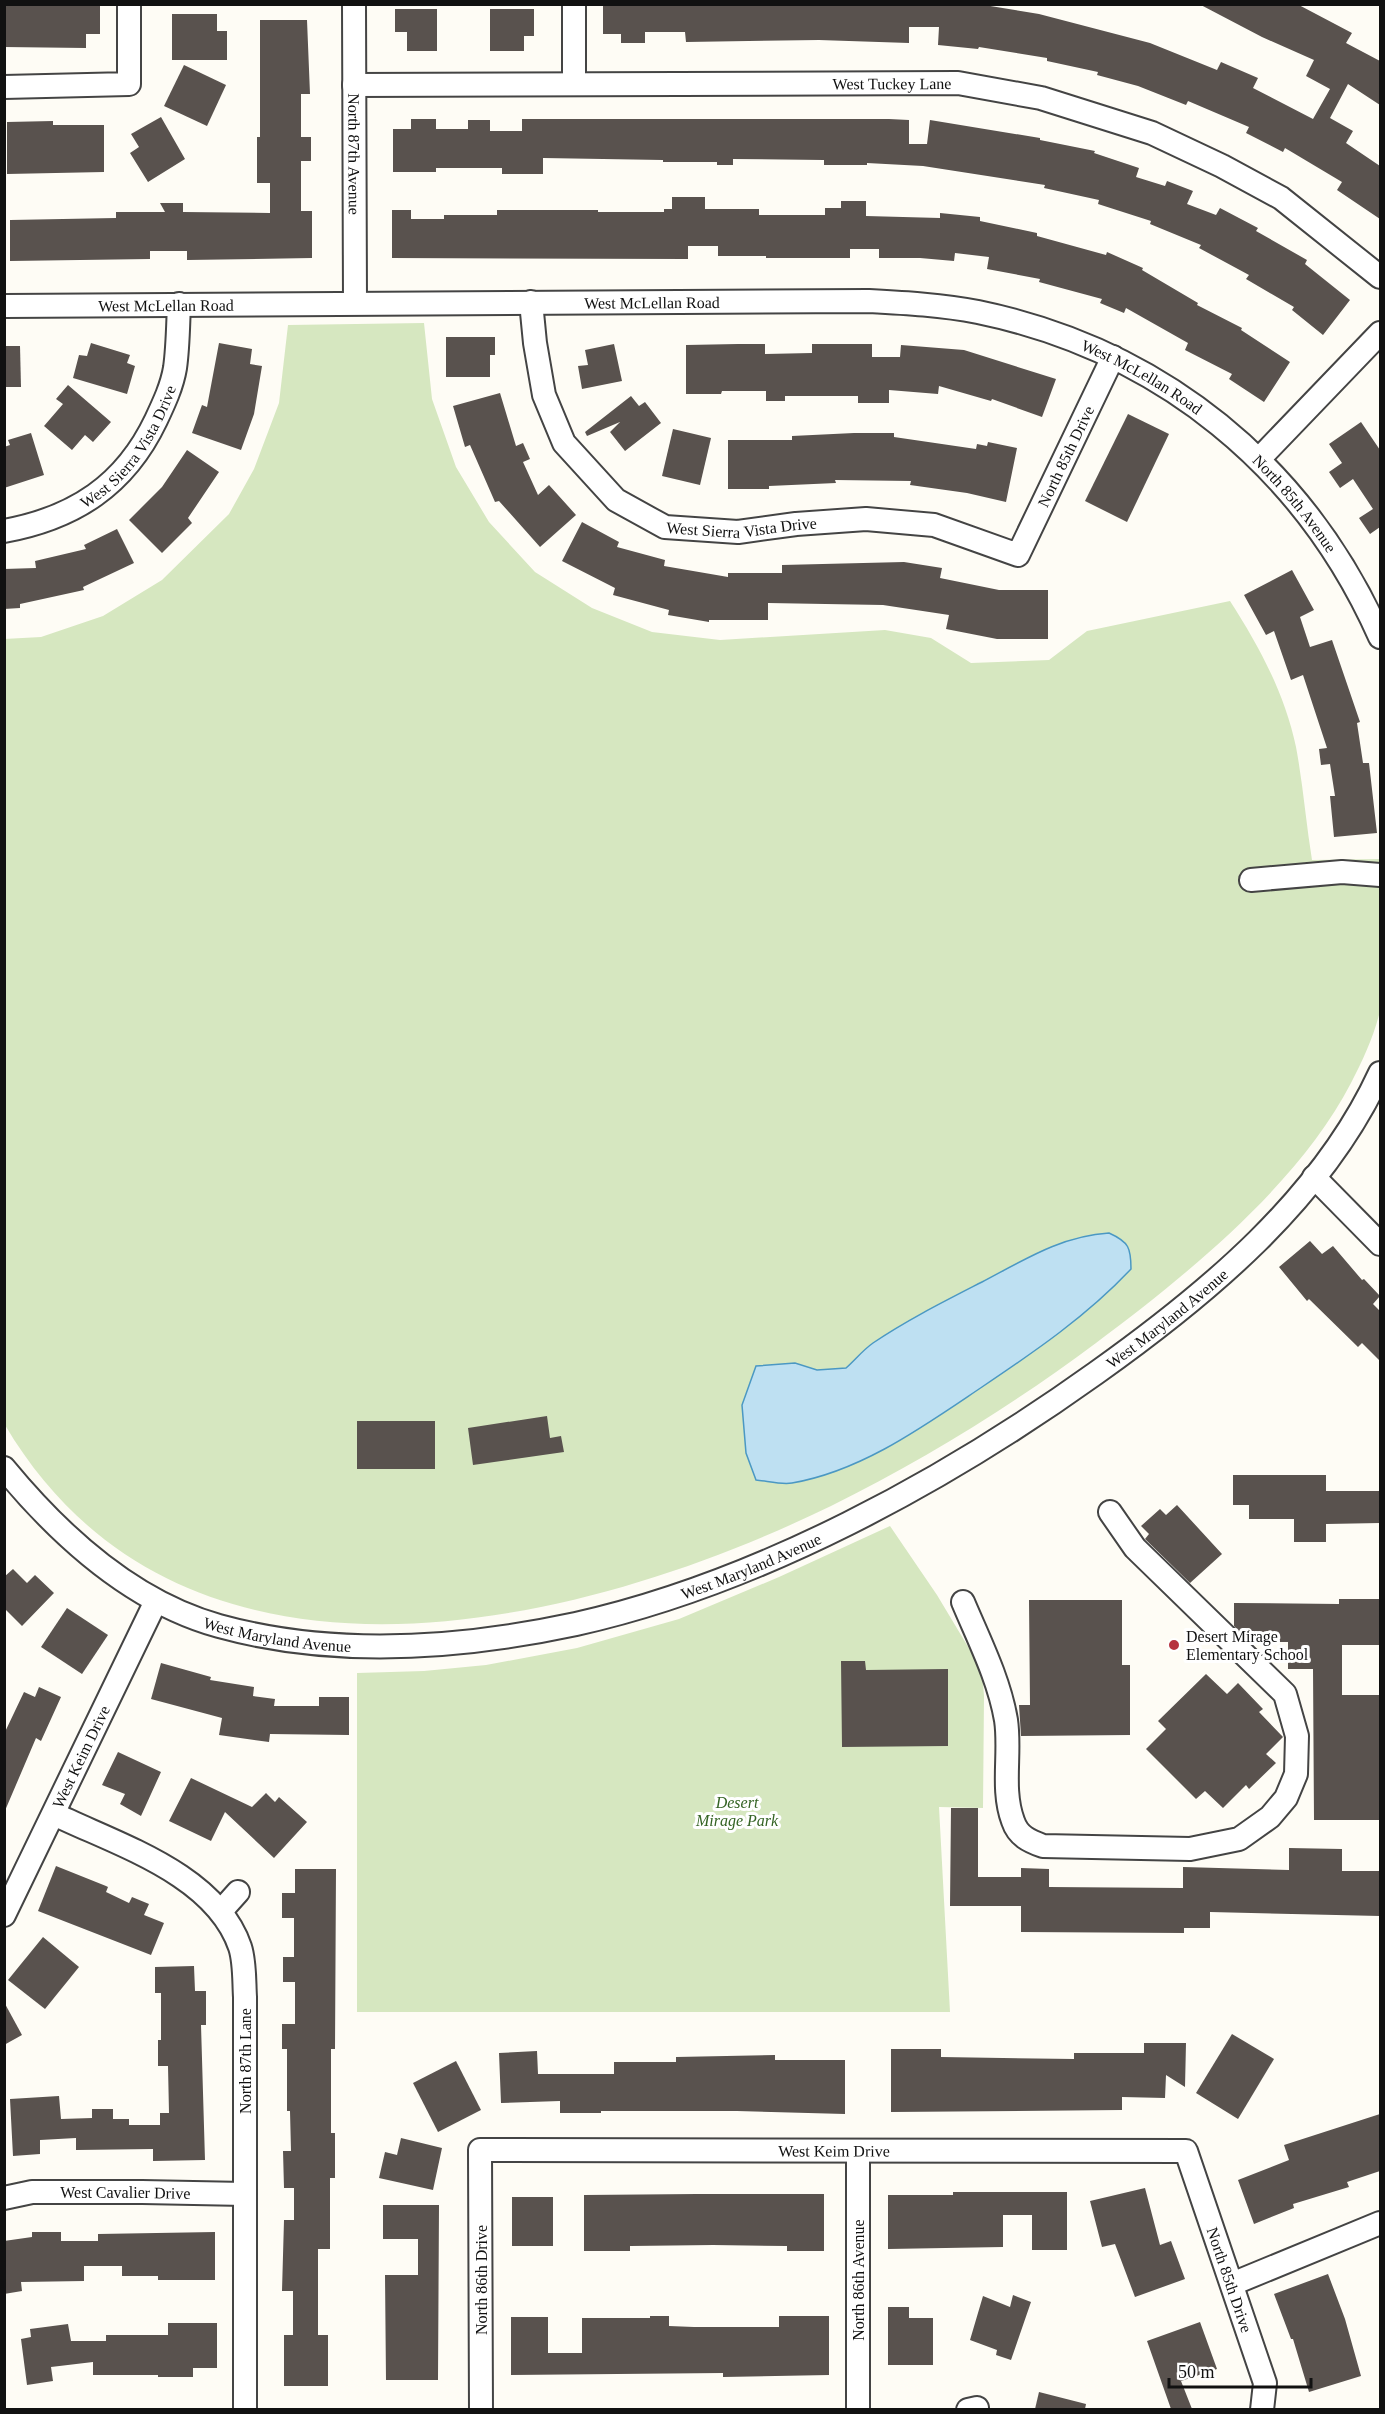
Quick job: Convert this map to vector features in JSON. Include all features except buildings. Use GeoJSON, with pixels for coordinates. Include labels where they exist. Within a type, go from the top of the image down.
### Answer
{"type":"FeatureCollection","features":[{"type":"Feature","properties":{"kind":"street"},"geometry":{"type":"LineString","coordinates":[[4,87],[129,84],[129,4]]}},
{"type":"Feature","properties":{"kind":"street","name":"North 87th Avenue"},"geometry":{"type":"LineString","coordinates":[[354,4],[355,303]]}},
{"type":"Feature","properties":{"kind":"street"},"geometry":{"type":"LineString","coordinates":[[574,4],[574,84]]}},
{"type":"Feature","properties":{"kind":"street","name":"West Tuckey Lane"},"geometry":{"type":"LineString","coordinates":[[354,85],[958,83],[1041,98],[1152,133],[1222,166],[1281,198],[1380,277]]}},
{"type":"Feature","properties":{"kind":"street","name":"West McLellan Road"},"geometry":{"type":"LineString","coordinates":[[4,306],[858,301],[927,304],[1017,321],[1055,333],[1113,357],[1179,395],[1217,421],[1260,458]]}},
{"type":"Feature","properties":{"kind":"street","name":"West Sierra Vista Drive"},"geometry":{"type":"LineString","coordinates":[[531,302],[534,343],[544,395],[564,443],[616,500],[664,527],[738,532],[796,524],[866,519],[934,525],[1018,555]]}},
{"type":"Feature","properties":{"kind":"street","name":"West Sierra Vista Drive"},"geometry":{"type":"LineString","coordinates":[[4,531],[62,515],[100,492],[140,452],[170,388],[175,368],[179,304]]}},
{"type":"Feature","properties":{"kind":"street","name":"North 85th Avenue"},"geometry":{"type":"LineString","coordinates":[[1380,333],[1260,458],[1304,510],[1342,564],[1364,600],[1380,637]]}},
{"type":"Feature","properties":{"kind":"street","name":"North 85th Drive"},"geometry":{"type":"LineString","coordinates":[[1018,555],[1113,357]]}},
{"type":"Feature","properties":{"kind":"street"},"geometry":{"type":"LineString","coordinates":[[1251,880],[1342,872],[1380,875]]}},
{"type":"Feature","properties":{"kind":"street","name":"West Maryland Avenue"},"geometry":{"type":"LineString","coordinates":[[4,1468],[27,1495],[83,1551],[109,1572],[156,1601],[214,1625],[275,1639],[326,1645],[378,1647],[461,1642],[538,1631],[614,1614],[685,1592],[785,1552],[844,1524],[960,1462],[1055,1402],[1149,1335],[1218,1279],[1266,1233],[1314,1177],[1352,1126],[1380,1073]]}},
{"type":"Feature","properties":{"kind":"street"},"geometry":{"type":"LineString","coordinates":[[1314,1177],[1380,1244]]}},
{"type":"Feature","properties":{"kind":"street"},"geometry":{"type":"LineString","coordinates":[[963,1602],[991,1667],[1006,1720],[1008,1802],[1013,1823],[1024,1839],[1043,1846],[1190,1849],[1239,1839],[1270,1817],[1286,1798],[1296,1774],[1297,1736],[1285,1694],[1135,1548],[1110,1512]]}},
{"type":"Feature","properties":{"kind":"street","name":"West Keim Drive"},"geometry":{"type":"LineString","coordinates":[[4,1915],[156,1601]]}},
{"type":"Feature","properties":{"kind":"street","name":"North 87th Lane"},"geometry":{"type":"LineString","coordinates":[[54,1815],[173,1870],[197,1888],[221,1911],[241,1948],[245,1998],[245,2409]]}},
{"type":"Feature","properties":{"kind":"street"},"geometry":{"type":"LineString","coordinates":[[221,1911],[238,1892]]}},
{"type":"Feature","properties":{"kind":"street","name":"West Keim Drive"},"geometry":{"type":"LineString","coordinates":[[480,2150],[1186,2151]]}},
{"type":"Feature","properties":{"kind":"street","name":"North 86th Drive"},"geometry":{"type":"LineString","coordinates":[[480,2150],[481,2409]]}},
{"type":"Feature","properties":{"kind":"street","name":"North 86th Avenue"},"geometry":{"type":"LineString","coordinates":[[858,2151],[858,2409]]}},
{"type":"Feature","properties":{"kind":"street","name":"North 85th Drive"},"geometry":{"type":"LineString","coordinates":[[1186,2151],[1265,2383],[1262,2409]]}},
{"type":"Feature","properties":{"kind":"street","name":"West Cavalier Drive"},"geometry":{"type":"LineString","coordinates":[[4,2198],[32,2192],[245,2194]]}},
{"type":"Feature","properties":{"kind":"street"},"geometry":{"type":"LineString","coordinates":[[1232,2284],[1380,2223]]}},
{"type":"Feature","properties":{"kind":"green space"},"geometry":{"type":"Polygon","coordinates":[[[424,323],[432,399],[456,467],[489,522],[535,572],[592,608],[652,632],[720,640],[885,630],[931,638],[971,663],[1049,660],[1087,631],[1230,601],[1261,653],[1285,708],[1301,775],[1312,860],[1380,859],[1381,998],[1374,1032],[1351,1083],[1329,1120],[1302,1157],[1271,1192],[1238,1225],[1167,1288],[1065,1366],[1000,1410],[866,1488],[729,1551],[618,1588],[503,1614],[388,1624],[276,1615],[172,1581],[80,1519],[5,1425],[4,639],[41,637],[103,616],[162,580],[229,514],[254,469],[279,403],[288,325],[424,323]]]}},
{"type":"Feature","properties":{"kind":"green space","name":"Desert Mirage Park"},"geometry":{"type":"Polygon","coordinates":[[[890,1526],[937,1595],[982,1670],[984,1696],[983,1808],[939,1807],[950,2012],[357,2012],[357,1673],[424,1671],[486,1665],[577,1648],[679,1619],[779,1577],[890,1526]]]}},
{"type":"Feature","properties":{"kind":"water"},"geometry":{"type":"Polygon","coordinates":[[[1109,1233],[1121,1239],[1128,1246],[1131,1269],[1078,1318],[1021,1360],[915,1431],[868,1458],[818,1477],[792,1483],[756,1480],[746,1453],[742,1405],[756,1366],[795,1363],[817,1370],[846,1368],[869,1346],[899,1326],[1043,1250],[1075,1239],[1109,1233]]]}},
{"type":"Feature","properties":{"kind":"place","name":"Desert Mirage Elementary School"},"geometry":{"type":"Point","coordinates":[1174,1645]}}]}
